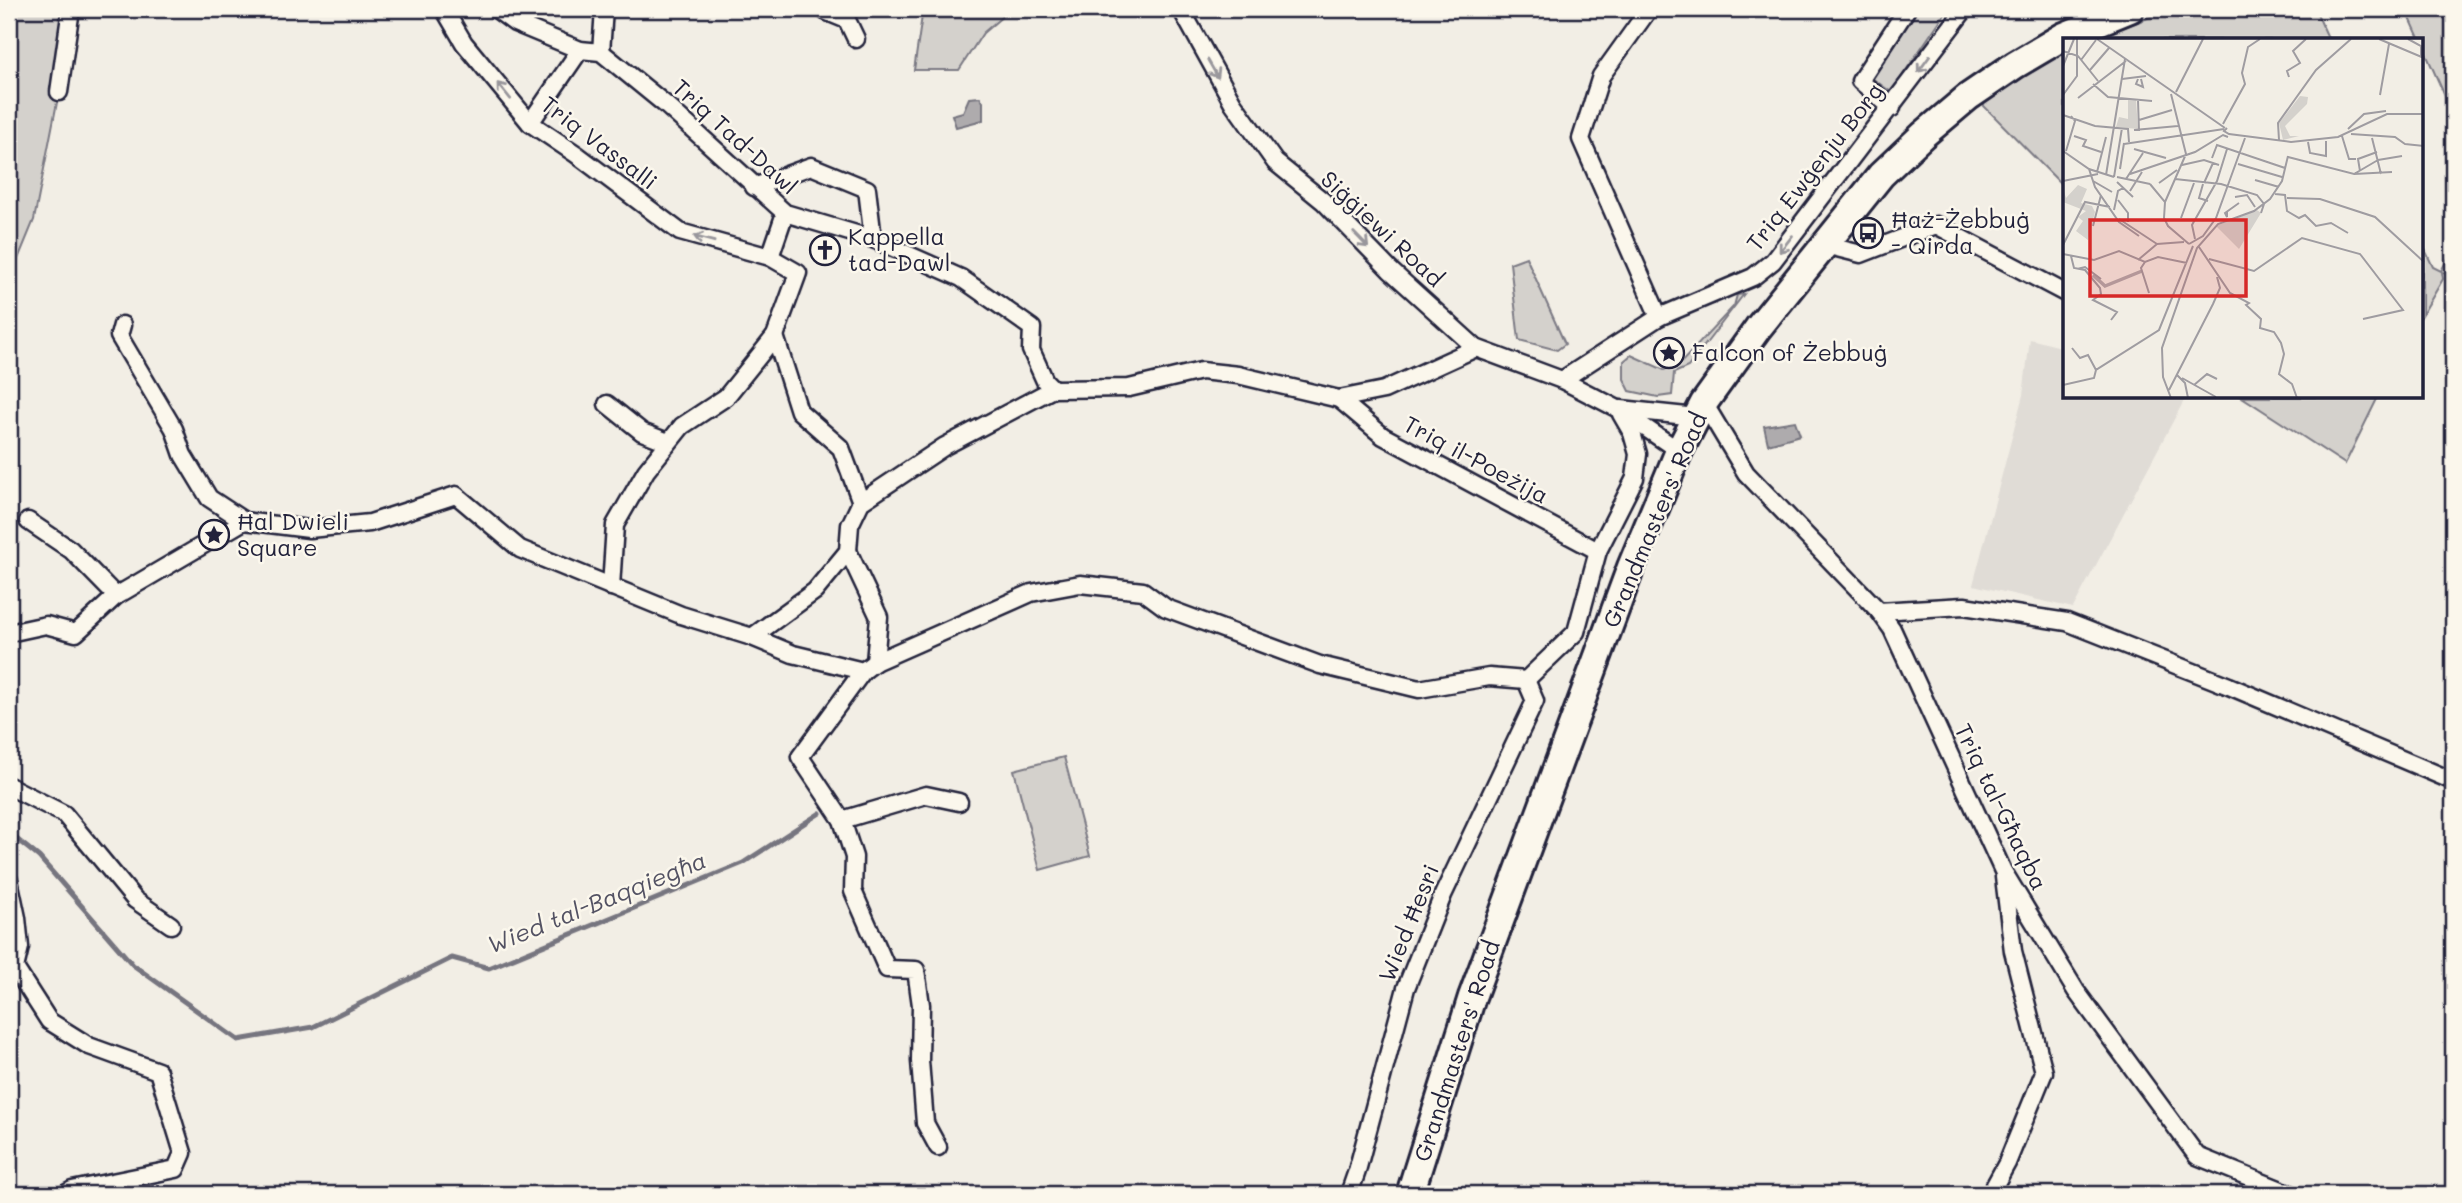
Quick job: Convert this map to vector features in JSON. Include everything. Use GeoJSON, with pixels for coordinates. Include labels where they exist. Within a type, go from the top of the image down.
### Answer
{"type":"FeatureCollection","features":[{"type":"Feature","properties":{"kind":"main road","name":"Grandmasters' Road"},"geometry":{"type":"LineString","coordinates":[[1410,1194],[1472,998],[1631,567],[1679,451],[1700,410],[1758,328],[1881,175],[1968,97],[2015,65],[2064,36],[2130,9]]}},
{"type":"Feature","properties":{"kind":"street"},"geometry":{"type":"LineString","coordinates":[[59,92],[71,9]]}},
{"type":"Feature","properties":{"kind":"street","name":"Triq Vassalli"},"geometry":{"type":"LineString","coordinates":[[443,9],[464,43],[530,123],[680,232],[770,257],[798,272],[775,336]]}},
{"type":"Feature","properties":{"kind":"street"},"geometry":{"type":"LineString","coordinates":[[496,9],[515,23],[580,50],[601,52],[604,9]]}},
{"type":"Feature","properties":{"kind":"street","name":"Siġġiewi Road"},"geometry":{"type":"LineString","coordinates":[[1181,9],[1233,103],[1275,162],[1323,201],[1390,270],[1476,348],[1562,380],[1619,409],[1679,451]]}},
{"type":"Feature","properties":{"kind":"street"},"geometry":{"type":"LineString","coordinates":[[1649,9],[1601,76],[1581,139],[1659,317]]}},
{"type":"Feature","properties":{"kind":"street"},"geometry":{"type":"LineString","coordinates":[[1892,108],[1860,82],[1907,9]]}},
{"type":"Feature","properties":{"kind":"street","name":"Triq Ewġenju Borg"},"geometry":{"type":"LineString","coordinates":[[1562,380],[1659,317],[1753,277],[1773,261],[1965,9]]}},
{"type":"Feature","properties":{"kind":"street"},"geometry":{"type":"LineString","coordinates":[[825,11],[847,20],[856,39]]}},
{"type":"Feature","properties":{"kind":"street"},"geometry":{"type":"LineString","coordinates":[[530,123],[580,50]]}},
{"type":"Feature","properties":{"kind":"street","name":"Triq Tad-Dawl"},"geometry":{"type":"LineString","coordinates":[[601,52],[666,105],[785,214],[873,239],[961,278],[1032,328],[1031,350],[1045,381],[1053,389]]}},
{"type":"Feature","properties":{"kind":"street"},"geometry":{"type":"LineString","coordinates":[[754,187],[811,166],[867,189],[873,239]]}},
{"type":"Feature","properties":{"kind":"street"},"geometry":{"type":"LineString","coordinates":[[770,257],[785,214]]}},
{"type":"Feature","properties":{"kind":"street"},"geometry":{"type":"LineString","coordinates":[[1825,245],[1861,254],[1936,225],[2063,292]]}},
{"type":"Feature","properties":{"kind":"street"},"geometry":{"type":"LineString","coordinates":[[122,325],[119,336],[174,429],[183,455],[209,498],[244,521],[309,529],[370,523],[456,495],[520,549],[611,587],[793,654],[869,667],[1031,593],[1080,584],[1143,592],[1166,608],[1320,665],[1419,690],[1489,677],[1526,680],[1576,632],[1598,551],[1635,478],[1638,454],[1632,433],[1619,409]]}},
{"type":"Feature","properties":{"kind":"street"},"geometry":{"type":"LineString","coordinates":[[775,336],[799,411],[841,448],[861,502]]}},
{"type":"Feature","properties":{"kind":"street"},"geometry":{"type":"LineString","coordinates":[[611,587],[615,525],[646,471],[682,426],[726,397],[775,336]]}},
{"type":"Feature","properties":{"kind":"street"},"geometry":{"type":"LineString","coordinates":[[938,1147],[925,1123],[919,1060],[921,1005],[916,970],[887,968],[853,891],[854,857],[842,820],[800,757],[869,667],[879,617],[848,551],[850,526],[861,502],[945,446],[1053,389],[1129,387],[1201,371],[1238,375],[1339,399],[1384,390],[1476,348]]}},
{"type":"Feature","properties":{"kind":"street","name":"Triq il-Poeżija"},"geometry":{"type":"LineString","coordinates":[[1339,399],[1383,436],[1598,551]]}},
{"type":"Feature","properties":{"kind":"street"},"geometry":{"type":"LineString","coordinates":[[607,404],[642,432],[668,442]]}},
{"type":"Feature","properties":{"kind":"street","name":"Siġġiewi Road"},"geometry":{"type":"LineString","coordinates":[[1619,409],[1700,410]]}},
{"type":"Feature","properties":{"kind":"street","name":"Triq tal-Għaqba"},"geometry":{"type":"LineString","coordinates":[[1700,410],[1746,473],[1879,611],[1892,629],[2003,871],[2076,991],[2197,1156],[2291,1194]]}},
{"type":"Feature","properties":{"kind":"street"},"geometry":{"type":"LineString","coordinates":[[28,521],[71,550],[116,596]]}},
{"type":"Feature","properties":{"kind":"street"},"geometry":{"type":"LineString","coordinates":[[9,632],[46,625],[76,633],[116,596],[244,521]]}},
{"type":"Feature","properties":{"kind":"street"},"geometry":{"type":"LineString","coordinates":[[752,637],[815,592],[848,551]]}},
{"type":"Feature","properties":{"kind":"street"},"geometry":{"type":"LineString","coordinates":[[1879,611],[1964,606],[2067,622],[2229,686],[2453,781]]}},
{"type":"Feature","properties":{"kind":"street","name":"Wied Ħesri"},"geometry":{"type":"LineString","coordinates":[[1349,1194],[1406,988],[1443,895],[1535,701],[1526,680]]}},
{"type":"Feature","properties":{"kind":"street"},"geometry":{"type":"LineString","coordinates":[[9,786],[64,814],[135,900],[171,925]]}},
{"type":"Feature","properties":{"kind":"street"},"geometry":{"type":"LineString","coordinates":[[842,820],[926,795],[959,802]]}},
{"type":"Feature","properties":{"kind":"street"},"geometry":{"type":"LineString","coordinates":[[1990,1194],[2007,1163],[2044,1072],[2013,951],[2003,871]]}},
{"type":"Feature","properties":{"kind":"street"},"geometry":{"type":"LineString","coordinates":[[9,880],[20,947],[15,968],[50,1021],[89,1046],[158,1071],[183,1153],[176,1169],[72,1190],[65,1194]]}},
{"type":"Feature","properties":{"kind":"shaded area"},"geometry":{"type":"Polygon","coordinates":[[[9,9],[66,9],[59,92],[34,220],[18,259],[9,271],[9,9]]]}},
{"type":"Feature","properties":{"kind":"shaded area"},"geometry":{"type":"Polygon","coordinates":[[[923,9],[1011,9],[983,33],[959,70],[914,70],[923,9]]]}},
{"type":"Feature","properties":{"kind":"shaded area"},"geometry":{"type":"Polygon","coordinates":[[[1915,9],[1948,9],[1891,92],[1869,76],[1915,9]]]}},
{"type":"Feature","properties":{"kind":"shaded area"},"geometry":{"type":"Polygon","coordinates":[[[2171,9],[2315,9],[2328,38],[2096,38],[2171,9]]]}},
{"type":"Feature","properties":{"kind":"shaded area"},"geometry":{"type":"Polygon","coordinates":[[[2406,9],[2453,9],[2453,114],[2424,49],[2424,38],[2419,38],[2406,9]]]}},
{"type":"Feature","properties":{"kind":"shaded area"},"geometry":{"type":"Polygon","coordinates":[[[2063,54],[2063,186],[1981,103],[2028,72],[2063,54]]]}},
{"type":"Feature","properties":{"kind":"shaded area"},"geometry":{"type":"Polygon","coordinates":[[[980,97],[983,102],[983,120],[956,127],[952,115],[963,112],[969,98],[980,97]]]}},
{"type":"Feature","properties":{"kind":"shaded area"},"geometry":{"type":"Polygon","coordinates":[[[2424,247],[2433,267],[2441,271],[2453,249],[2453,278],[2442,272],[2443,279],[2424,312],[2424,247]]]}},
{"type":"Feature","properties":{"kind":"shaded area"},"geometry":{"type":"Polygon","coordinates":[[[1526,257],[1565,344],[1557,350],[1519,340],[1510,263],[1526,257]]]}},
{"type":"Feature","properties":{"kind":"shaded area"},"geometry":{"type":"Polygon","coordinates":[[[1744,294],[1688,367],[1674,373],[1672,395],[1658,397],[1630,391],[1624,379],[1624,361],[1631,355],[1664,370],[1679,365],[1734,306],[1737,295],[1744,294]]]}},
{"type":"Feature","properties":{"kind":"shaded area"},"geometry":{"type":"Polygon","coordinates":[[[2030,339],[2063,347],[2063,399],[2185,399],[2073,608],[1973,585],[2023,395],[2030,339]]]}},
{"type":"Feature","properties":{"kind":"shaded area"},"geometry":{"type":"Polygon","coordinates":[[[2245,399],[2377,399],[2345,464],[2245,399]]]}},
{"type":"Feature","properties":{"kind":"shaded area"},"geometry":{"type":"Polygon","coordinates":[[[1795,421],[1800,435],[1768,444],[1764,426],[1795,421]]]}},
{"type":"Feature","properties":{"kind":"shaded area"},"geometry":{"type":"Polygon","coordinates":[[[1064,757],[1090,856],[1040,870],[1014,770],[1064,757]]]}},
{"type":"Feature","properties":{"kind":"waterway","name":"Wied tal-Baqqiegħa"},"geometry":{"type":"LineString","coordinates":[[9,833],[39,857],[133,965],[238,1040],[313,1027],[452,958],[489,968],[743,863],[820,813]]}},
{"type":"Feature","properties":{"kind":"place","name":"Ħaż-Żebbuġ - Qirda"},"geometry":{"type":"Point","coordinates":[1868,233]}},
{"type":"Feature","properties":{"kind":"place","name":"Kappella tad-Dawl"},"geometry":{"type":"Point","coordinates":[825,250]}},
{"type":"Feature","properties":{"kind":"place","name":"Falcon of Żebbuġ"},"geometry":{"type":"Point","coordinates":[1669,353]}},
{"type":"Feature","properties":{"kind":"place","name":"Ħal Dwieli Square"},"geometry":{"type":"Point","coordinates":[214,535]}}]}
